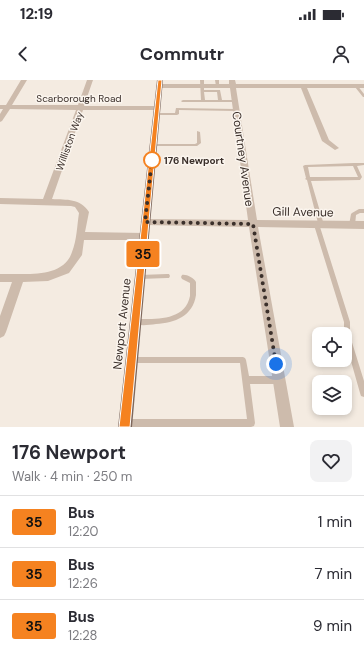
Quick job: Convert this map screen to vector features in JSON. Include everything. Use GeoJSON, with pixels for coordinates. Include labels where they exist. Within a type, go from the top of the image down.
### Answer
{"type":"FeatureCollection","features":[{"type":"Feature","properties":{"kind":"main road","name":"Newport Avenue"},"geometry":{"type":"LineString","coordinates":[[125,425],[160,83]]}},
{"type":"Feature","properties":{"kind":"street"},"geometry":{"type":"LineString","coordinates":[[0,120],[4,107],[24,80]]}},
{"type":"Feature","properties":{"kind":"street","name":"Williston Way"},"geometry":{"type":"LineString","coordinates":[[47,201],[90,80]]}},
{"type":"Feature","properties":{"kind":"street"},"geometry":{"type":"LineString","coordinates":[[160,83],[202,86],[218,83],[232,83],[303,86],[336,83],[364,86]]}},
{"type":"Feature","properties":{"kind":"street","name":"Courtney Avenue"},"geometry":{"type":"LineString","coordinates":[[232,83],[253,224],[287,427]]}},
{"type":"Feature","properties":{"kind":"street"},"geometry":{"type":"LineString","coordinates":[[303,86],[326,141],[335,148]]}},
{"type":"Feature","properties":{"kind":"street","name":"Scarborough Road"},"geometry":{"type":"LineString","coordinates":[[4,107],[157,111]]}},
{"type":"Feature","properties":{"kind":"street"},"geometry":{"type":"LineString","coordinates":[[0,201],[60,201],[78,205],[84,212],[77,255],[66,270],[48,277],[0,278]]}},
{"type":"Feature","properties":{"kind":"street","name":"Gill Avenue"},"geometry":{"type":"LineString","coordinates":[[145,222],[364,225]]}},
{"type":"Feature","properties":{"kind":"street"},"geometry":{"type":"LineString","coordinates":[[81,236],[144,237]]}},
{"type":"Feature","properties":{"kind":"street"},"geometry":{"type":"LineString","coordinates":[[0,332],[19,278]]}},
{"type":"Feature","properties":{"kind":"lane"},"geometry":{"type":"LineString","coordinates":[[203,101],[202,86],[219,91],[220,101]]}},
{"type":"Feature","properties":{"kind":"lane"},"geometry":{"type":"LineString","coordinates":[[356,86],[364,96]]}},
{"type":"Feature","properties":{"kind":"lane"},"geometry":{"type":"LineString","coordinates":[[183,101],[235,101]]}},
{"type":"Feature","properties":{"kind":"lane"},"geometry":{"type":"LineString","coordinates":[[157,111],[177,114],[177,109],[236,110]]}},
{"type":"Feature","properties":{"kind":"lane"},"geometry":{"type":"LineString","coordinates":[[153,145],[196,145],[199,143],[198,132]]}},
{"type":"Feature","properties":{"kind":"lane"},"geometry":{"type":"LineString","coordinates":[[307,179],[358,179],[360,177],[354,164]]}},
{"type":"Feature","properties":{"kind":"lane"},"geometry":{"type":"LineString","coordinates":[[364,164],[305,166],[319,225],[347,322],[347,336],[364,393]]}},
{"type":"Feature","properties":{"kind":"lane"},"geometry":{"type":"LineString","coordinates":[[352,225],[354,214],[359,211],[364,211]]}},
{"type":"Feature","properties":{"kind":"lane"},"geometry":{"type":"LineString","coordinates":[[140,277],[167,276]]}},
{"type":"Feature","properties":{"kind":"lane"},"geometry":{"type":"LineString","coordinates":[[136,322],[156,322],[177,319],[189,309],[194,291],[193,282],[184,277]]}},
{"type":"Feature","properties":{"kind":"lane"},"geometry":{"type":"LineString","coordinates":[[125,425],[251,425],[243,360],[132,360]]}},
{"type":"Feature","properties":{"kind":"lane"},"geometry":{"type":"LineString","coordinates":[[246,380],[279,380]]}},
{"type":"Feature","properties":{"kind":"bus line","name":"35"},"geometry":{"type":"LineString","coordinates":[[125,427],[160,80]]}},
{"type":"Feature","properties":{"kind":"place","name":"176 Newport"},"geometry":{"type":"Point","coordinates":[152,160]}},
{"type":"Feature","properties":{"kind":"route"},"geometry":{"type":"LineString","coordinates":[[152,160],[145,222],[253,224],[276,364]]}}]}
